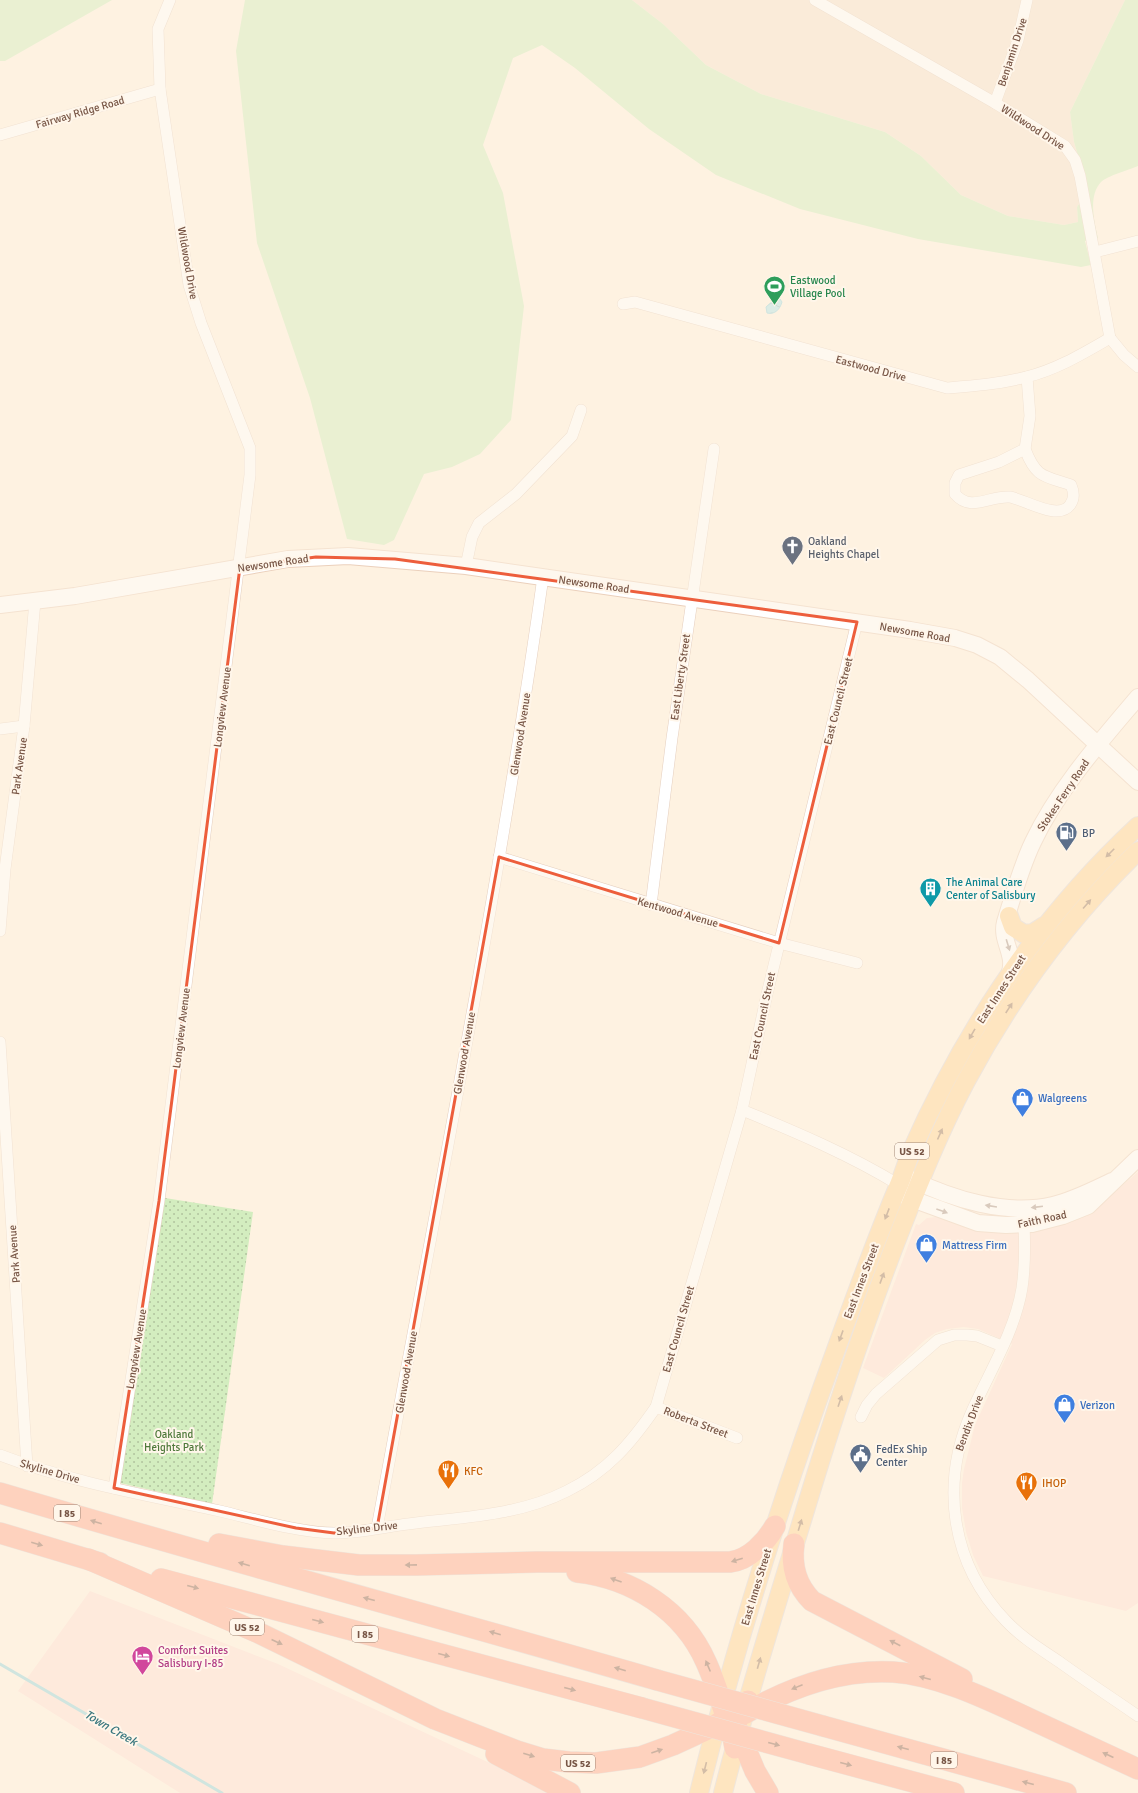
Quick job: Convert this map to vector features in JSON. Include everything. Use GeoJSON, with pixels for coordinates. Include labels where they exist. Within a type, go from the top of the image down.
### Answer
{"type":"FeatureCollection","features":[{"type":"Feature","properties":{"kind":"highway","name":"I 85"},"geometry":{"type":"LineString","coordinates":[[0,1493],[133,1533],[1066,1793]]}},
{"type":"Feature","properties":{"kind":"highway","name":"US 52"},"geometry":{"type":"LineString","coordinates":[[133,1533],[166,1534],[283,1556],[338,1563],[450,1565],[518,1562],[731,1562],[753,1552],[770,1535],[775,1526]]}},
{"type":"Feature","properties":{"kind":"highway","name":"I 85"},"geometry":{"type":"LineString","coordinates":[[0,1533],[88,1559],[954,1793]]}},
{"type":"Feature","properties":{"kind":"highway"},"geometry":{"type":"LineString","coordinates":[[794,1544],[793,1557],[795,1573],[802,1589],[812,1601],[1077,1741]]}},
{"type":"Feature","properties":{"kind":"highway","name":"US 52"},"geometry":{"type":"LineString","coordinates":[[88,1559],[243,1626],[330,1666],[435,1719],[543,1759],[569,1762],[605,1762],[640,1757],[673,1745],[730,1719]]}},
{"type":"Feature","properties":{"kind":"highway"},"geometry":{"type":"LineString","coordinates":[[450,1565],[583,1573],[610,1578],[634,1588],[664,1607],[688,1632],[707,1663],[730,1719],[755,1771],[768,1793]]}},
{"type":"Feature","properties":{"kind":"highway"},"geometry":{"type":"LineString","coordinates":[[730,1719],[780,1695],[814,1681],[848,1674],[893,1672],[919,1676],[962,1690],[1138,1769]]}},
{"type":"Feature","properties":{"kind":"highway"},"geometry":{"type":"LineString","coordinates":[[402,1703],[570,1793]]}},
{"type":"Feature","properties":{"kind":"main road","name":"East Innes Street"},"geometry":{"type":"LineString","coordinates":[[723,1793],[730,1719],[775,1526],[821,1390],[910,1154],[950,1073],[976,1026],[1009,976],[1047,923],[1094,868],[1138,826]]}},
{"type":"Feature","properties":{"kind":"main road","name":"East Innes Street"},"geometry":{"type":"LineString","coordinates":[[699,1793],[730,1719],[794,1544],[863,1333],[912,1200],[958,1096],[984,1048],[1013,1002],[1069,925],[1100,889],[1138,851]]}},
{"type":"Feature","properties":{"kind":"main road"},"geometry":{"type":"LineString","coordinates":[[1009,916],[1013,927],[1024,934],[1035,932],[1047,923]]}},
{"type":"Feature","properties":{"kind":"street","name":"Wildwood Drive"},"geometry":{"type":"LineString","coordinates":[[170,0],[158,29],[160,89],[189,285],[201,323],[250,448],[250,475],[240,567]]}},
{"type":"Feature","properties":{"kind":"street","name":"Wildwood Drive"},"geometry":{"type":"LineString","coordinates":[[815,0],[995,103],[1060,143],[1068,151],[1075,160],[1080,176],[1110,338],[1124,355],[1138,367]]}},
{"type":"Feature","properties":{"kind":"street","name":"Benjamin Drive"},"geometry":{"type":"LineString","coordinates":[[995,103],[1018,40],[1027,0]]}},
{"type":"Feature","properties":{"kind":"street","name":"Fairway Ridge Road"},"geometry":{"type":"LineString","coordinates":[[0,135],[160,89]]}},
{"type":"Feature","properties":{"kind":"street"},"geometry":{"type":"LineString","coordinates":[[1095,252],[1138,241]]}},
{"type":"Feature","properties":{"kind":"street","name":"Eastwood Drive"},"geometry":{"type":"LineString","coordinates":[[626,303],[635,302],[946,388],[990,384],[1027,377],[1059,364],[1110,338]]}},
{"type":"Feature","properties":{"kind":"street"},"geometry":{"type":"LineString","coordinates":[[1025,449],[999,462],[959,475],[955,483],[955,494],[960,501],[971,503],[1009,497],[1058,512],[1067,509],[1073,502],[1074,493],[1071,485],[1039,474],[1030,462],[1025,449],[1030,416],[1027,377]]}},
{"type":"Feature","properties":{"kind":"street"},"geometry":{"type":"LineString","coordinates":[[466,566],[472,537],[479,523],[516,494],[572,436],[581,410]]}},
{"type":"Feature","properties":{"kind":"street","name":"East Liberty Street"},"geometry":{"type":"LineString","coordinates":[[651,904],[691,598],[714,449]]}},
{"type":"Feature","properties":{"kind":"street","name":"Newsome Road"},"geometry":{"type":"LineString","coordinates":[[0,605],[96,593],[288,559],[348,556],[466,566],[857,622],[949,637],[990,651],[1021,674],[1138,782]]}},
{"type":"Feature","properties":{"kind":"street","name":"Longview Avenue"},"geometry":{"type":"LineString","coordinates":[[114,1488],[158,1201],[240,567]]}},
{"type":"Feature","properties":{"kind":"street","name":"Glenwood Avenue"},"geometry":{"type":"LineString","coordinates":[[378,1528],[499,858],[523,718],[543,577]]}},
{"type":"Feature","properties":{"kind":"street","name":"Park Avenue"},"geometry":{"type":"LineString","coordinates":[[0,931],[3,870],[24,726],[35,601]]}},
{"type":"Feature","properties":{"kind":"street","name":"East Council Street"},"geometry":{"type":"LineString","coordinates":[[656,1407],[742,1110],[779,943],[857,622]]}},
{"type":"Feature","properties":{"kind":"street","name":"Stokes Ferry Road"},"geometry":{"type":"LineString","coordinates":[[1009,976],[1012,959],[1005,929],[1006,920],[1009,916],[1020,873],[1035,837],[1055,803],[1098,745],[1138,697]]}},
{"type":"Feature","properties":{"kind":"street"},"geometry":{"type":"LineString","coordinates":[[0,729],[24,726]]}},
{"type":"Feature","properties":{"kind":"street","name":"Kentwood Avenue"},"geometry":{"type":"LineString","coordinates":[[499,858],[779,943],[857,963]]}},
{"type":"Feature","properties":{"kind":"street","name":"Park Avenue"},"geometry":{"type":"LineString","coordinates":[[0,1042],[28,1466]]}},
{"type":"Feature","properties":{"kind":"street","name":"Faith Road"},"geometry":{"type":"LineString","coordinates":[[742,1110],[803,1136],[875,1170],[899,1185],[904,1196],[912,1200],[978,1222],[999,1225],[1024,1225],[1054,1219],[1083,1208],[1098,1197],[1112,1181],[1138,1158]]}},
{"type":"Feature","properties":{"kind":"street","name":"Faith Road"},"geometry":{"type":"LineString","coordinates":[[899,1185],[911,1179],[978,1203],[996,1207],[1023,1209],[1061,1202],[1112,1181]]}},
{"type":"Feature","properties":{"kind":"street","name":"Bendix Drive"},"geometry":{"type":"LineString","coordinates":[[1024,1225],[1025,1253],[1022,1289],[1016,1311],[966,1426],[955,1464],[954,1503],[959,1534],[968,1565],[986,1597],[1006,1622],[1018,1633],[1138,1716]]}},
{"type":"Feature","properties":{"kind":"street"},"geometry":{"type":"LineString","coordinates":[[861,1417],[867,1405],[876,1394],[938,1340],[954,1335],[967,1335],[977,1336],[1002,1346]]}},
{"type":"Feature","properties":{"kind":"street","name":"Skyline Drive"},"geometry":{"type":"LineString","coordinates":[[0,1455],[28,1466],[114,1488],[296,1528],[334,1533],[510,1511],[545,1501],[584,1482],[614,1460],[637,1434],[656,1407]]}},
{"type":"Feature","properties":{"kind":"street","name":"Roberta Street"},"geometry":{"type":"LineString","coordinates":[[656,1407],[737,1438]]}},
{"type":"Feature","properties":{"kind":"highlighted area"},"geometry":{"type":"Polygon","coordinates":[[[316,557],[395,559],[857,622],[779,943],[499,857],[377,1528],[334,1533],[296,1528],[114,1488],[159,1201],[240,567],[316,557]]]}},
{"type":"Feature","properties":{"kind":"shaded area"},"geometry":{"type":"Polygon","coordinates":[[[632,0],[1125,0],[1070,112],[1074,142],[1088,190],[1077,207],[1078,222],[1064,225],[1008,216],[961,195],[921,156],[885,132],[761,94],[706,65],[663,24],[632,0]]]}},
{"type":"Feature","properties":{"kind":"shaded area"},"geometry":{"type":"Polygon","coordinates":[[[1138,1172],[1138,1603],[1126,1611],[983,1576],[973,1555],[966,1532],[962,1508],[962,1483],[964,1469],[975,1425],[1012,1344],[978,1329],[964,1327],[947,1329],[935,1333],[925,1340],[884,1378],[863,1368],[916,1224],[919,1225],[927,1218],[936,1217],[978,1226],[1099,1204],[1138,1172]]]}},
{"type":"Feature","properties":{"kind":"shaded area"},"geometry":{"type":"Polygon","coordinates":[[[90,1591],[278,1664],[554,1793],[180,1793],[18,1691],[90,1591]]]}},
{"type":"Feature","properties":{"kind":"green space"},"geometry":{"type":"Polygon","coordinates":[[[0,0],[112,0],[5,61],[0,61],[0,0]]]}},
{"type":"Feature","properties":{"kind":"green space"},"geometry":{"type":"Polygon","coordinates":[[[245,0],[632,0],[663,24],[706,65],[761,94],[885,132],[921,156],[961,195],[1008,216],[1064,225],[1078,222],[1077,207],[1088,190],[1074,142],[1070,112],[1125,0],[1138,0],[1138,166],[1104,180],[1101,182],[1094,194],[1093,209],[1098,238],[1085,241],[1091,265],[1081,267],[918,239],[800,209],[716,175],[649,129],[575,68],[542,45],[513,58],[483,145],[503,193],[524,306],[511,420],[480,454],[452,467],[424,474],[394,540],[384,545],[347,539],[310,398],[257,243],[236,51],[245,0]]]}},
{"type":"Feature","properties":{"kind":"green space","name":"Oakland Heights Park"},"geometry":{"type":"Polygon","coordinates":[[[165,1198],[253,1212],[212,1504],[120,1483],[165,1198]]]}},
{"type":"Feature","properties":{"kind":"water","name":"Eastwood Village Pool"},"geometry":{"type":"Polygon","coordinates":[[[776,298],[780,299],[782,302],[780,307],[775,312],[767,313],[766,307],[776,298]]]}},
{"type":"Feature","properties":{"kind":"waterway","name":"Town Creek"},"geometry":{"type":"LineString","coordinates":[[0,1664],[222,1793]]}},
{"type":"Feature","properties":{"kind":"place","name":"Eastwood Village Pool"},"geometry":{"type":"Point","coordinates":[774,306]}},
{"type":"Feature","properties":{"kind":"place","name":"Oakland Heights Chapel"},"geometry":{"type":"Point","coordinates":[793,566]}},
{"type":"Feature","properties":{"kind":"place","name":"BP"},"geometry":{"type":"Point","coordinates":[1066,852]}},
{"type":"Feature","properties":{"kind":"place","name":"The Animal Care Center of Salisbury"},"geometry":{"type":"Point","coordinates":[931,908]}},
{"type":"Feature","properties":{"kind":"place","name":"Walgreens"},"geometry":{"type":"Point","coordinates":[1022,1118]}},
{"type":"Feature","properties":{"kind":"place","name":"Mattress Firm"},"geometry":{"type":"Point","coordinates":[926,1264]}},
{"type":"Feature","properties":{"kind":"place","name":"Verizon"},"geometry":{"type":"Point","coordinates":[1064,1424]}},
{"type":"Feature","properties":{"kind":"place","name":"FedEx Ship Center"},"geometry":{"type":"Point","coordinates":[861,1474]}},
{"type":"Feature","properties":{"kind":"place","name":"KFC"},"geometry":{"type":"Point","coordinates":[448,1490]}},
{"type":"Feature","properties":{"kind":"place","name":"IHOP"},"geometry":{"type":"Point","coordinates":[1027,1502]}},
{"type":"Feature","properties":{"kind":"place","name":"Comfort Suites Salisbury I-85"},"geometry":{"type":"Point","coordinates":[142,1676]}}]}
